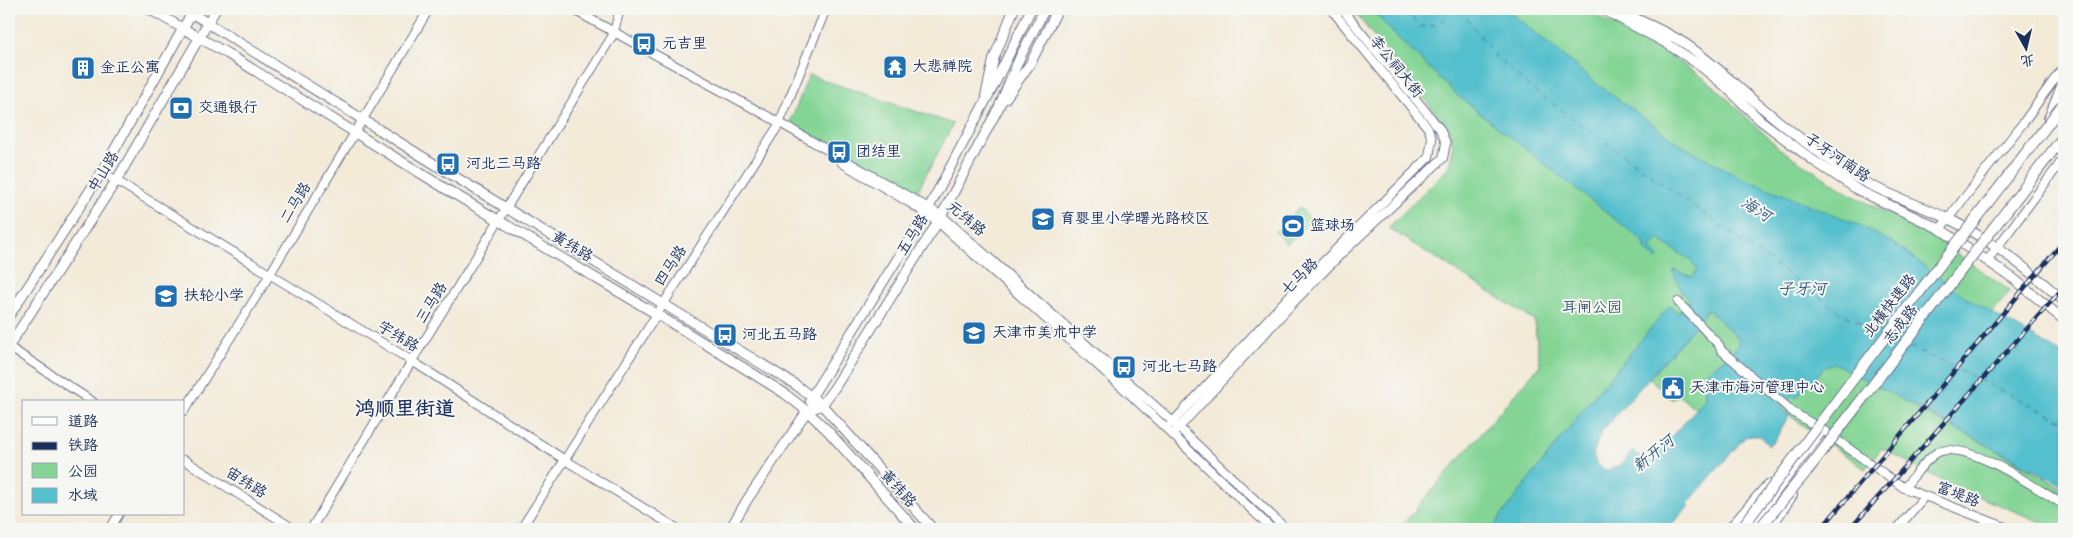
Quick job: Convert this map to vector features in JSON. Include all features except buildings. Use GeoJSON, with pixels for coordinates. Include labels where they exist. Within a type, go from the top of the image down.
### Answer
{"type":"FeatureCollection","features":[{"type":"Feature","properties":{"kind":"highway"},"geometry":{"type":"LineString","coordinates":[[2046,126],[2064,81]]}},
{"type":"Feature","properties":{"kind":"highway","name":"北横快速路"},"geometry":{"type":"LineString","coordinates":[[1741,529],[2064,103]]}},
{"type":"Feature","properties":{"kind":"highway","name":"志成路"},"geometry":{"type":"LineString","coordinates":[[1759,529],[1807,471],[2064,136]]}},
{"type":"Feature","properties":{"kind":"highway"},"geometry":{"type":"LineString","coordinates":[[1730,529],[1803,445]]}},
{"type":"Feature","properties":{"kind":"highway"},"geometry":{"type":"LineString","coordinates":[[1769,529],[1807,471]]}},
{"type":"Feature","properties":{"kind":"main road","name":"黄纬路"},"geometry":{"type":"LineString","coordinates":[[149,9],[355,131],[446,189],[776,388],[807,411],[828,431],[915,529]]}},
{"type":"Feature","properties":{"kind":"main road","name":"中山路"},"geometry":{"type":"LineString","coordinates":[[9,346],[116,180],[216,9]]}},
{"type":"Feature","properties":{"kind":"main road"},"geometry":{"type":"LineString","coordinates":[[984,101],[994,58],[1014,9]]}},
{"type":"Feature","properties":{"kind":"main road","name":"五马路"},"geometry":{"type":"LineString","coordinates":[[730,529],[747,500],[807,411],[812,396],[928,210],[1031,9]]}},
{"type":"Feature","properties":{"kind":"main road","name":"五马路"},"geometry":{"type":"LineString","coordinates":[[822,405],[940,219],[999,107],[1020,57],[1045,9]]}},
{"type":"Feature","properties":{"kind":"main road"},"geometry":{"type":"LineString","coordinates":[[999,107],[1017,85],[1030,64],[1058,9]]}},
{"type":"Feature","properties":{"kind":"main road","name":"子牙河南路"},"geometry":{"type":"LineString","coordinates":[[1602,9],[1698,64],[1725,86],[1760,120],[1814,161],[1858,190],[1940,228],[2014,279],[2064,320]]}},
{"type":"Feature","properties":{"kind":"main road","name":"子牙河南路"},"geometry":{"type":"LineString","coordinates":[[1616,9],[1651,24],[1684,43],[1726,74],[1804,143],[1853,176],[1947,218],[1996,247],[2029,270],[2064,301]]}},
{"type":"Feature","properties":{"kind":"main road","name":"黄纬路"},"geometry":{"type":"LineString","coordinates":[[190,10],[207,23],[362,119],[771,368],[812,396],[933,529]]}},
{"type":"Feature","properties":{"kind":"main road","name":"中山路"},"geometry":{"type":"LineString","coordinates":[[9,316],[102,172],[182,28],[190,10]]}},
{"type":"Feature","properties":{"kind":"main road"},"geometry":{"type":"LineString","coordinates":[[807,411],[822,405]]}},
{"type":"Feature","properties":{"kind":"street","name":"二马路"},"geometry":{"type":"LineString","coordinates":[[185,409],[270,274],[429,9]]}},
{"type":"Feature","properties":{"kind":"street","name":"元纬路"},"geometry":{"type":"LineString","coordinates":[[565,9],[779,124],[928,210],[1176,424],[1286,529]]}},
{"type":"Feature","properties":{"kind":"street","name":"元纬路"},"geometry":{"type":"LineString","coordinates":[[572,9],[605,27],[614,35]]}},
{"type":"Feature","properties":{"kind":"street","name":"三马路"},"geometry":{"type":"LineString","coordinates":[[311,529],[412,361],[611,46],[622,9]]}},
{"type":"Feature","properties":{"kind":"street","name":"四马路"},"geometry":{"type":"LineString","coordinates":[[521,529],[779,124],[826,9]]}},
{"type":"Feature","properties":{"kind":"street","name":"李公祠大街"},"geometry":{"type":"LineString","coordinates":[[1331,9],[1428,128],[1432,139],[1432,146]]}},
{"type":"Feature","properties":{"kind":"street","name":"李公祠大街"},"geometry":{"type":"LineString","coordinates":[[1342,9],[1440,128],[1446,143]]}},
{"type":"Feature","properties":{"kind":"street","name":"三马路"},"geometry":{"type":"LineString","coordinates":[[508,208],[614,35]]}},
{"type":"Feature","properties":{"kind":"street"},"geometry":{"type":"LineString","coordinates":[[1940,228],[2018,130],[2064,66]]}},
{"type":"Feature","properties":{"kind":"street","name":"七马路"},"geometry":{"type":"LineString","coordinates":[[1167,428],[1176,424],[1291,305],[1393,205],[1436,166],[1443,158],[1446,143]]}},
{"type":"Feature","properties":{"kind":"street","name":"七马路"},"geometry":{"type":"LineString","coordinates":[[1173,434],[1176,424],[1295,290],[1360,224],[1424,164],[1429,157],[1432,146]]}},
{"type":"Feature","properties":{"kind":"street"},"geometry":{"type":"LineString","coordinates":[[1987,261],[2064,158]]}},
{"type":"Feature","properties":{"kind":"street","name":"宇纬路"},"geometry":{"type":"LineString","coordinates":[[102,172],[412,361],[565,460],[678,529]]}},
{"type":"Feature","properties":{"kind":"street","name":"元纬路"},"geometry":{"type":"LineString","coordinates":[[940,219],[1167,428],[1272,529]]}},
{"type":"Feature","properties":{"kind":"street","name":"富堤路"},"geometry":{"type":"LineString","coordinates":[[1680,304],[1719,344],[1721,350],[1794,413],[1823,430],[1904,488],[2010,529]]}},
{"type":"Feature","properties":{"kind":"street"},"geometry":{"type":"LineString","coordinates":[[9,346],[90,400]]}},
{"type":"Feature","properties":{"kind":"street"},"geometry":{"type":"LineString","coordinates":[[1748,529],[1823,430]]}},
{"type":"Feature","properties":{"kind":"street"},"geometry":{"type":"LineString","coordinates":[[1904,488],[1936,453],[1950,449],[1968,452],[1994,463],[2064,504]]}},
{"type":"Feature","properties":{"kind":"street","name":"宙纬路"},"geometry":{"type":"LineString","coordinates":[[185,461],[294,529]]}},
{"type":"Feature","properties":{"kind":"street"},"geometry":{"type":"LineString","coordinates":[[1897,529],[1924,497]]}},
{"type":"Feature","properties":{"kind":"street"},"geometry":{"type":"LineString","coordinates":[[110,529],[118,516]]}},
{"type":"Feature","properties":{"kind":"green space","name":"耳闸公园"},"geometry":{"type":"Polygon","coordinates":[[[1352,9],[1581,9],[1638,36],[1698,74],[1713,85],[1780,149],[1848,193],[1929,234],[2010,291],[1915,408],[1993,448],[2064,489],[2064,529],[2058,529],[1950,485],[1882,448],[1865,469],[1794,419],[1724,359],[1705,385],[1705,399],[1696,409],[1678,395],[1672,400],[1649,378],[1693,328],[1492,529],[1399,529],[1540,365],[1534,320],[1388,228],[1447,169],[1453,151],[1451,132],[1352,9]]]}},
{"type":"Feature","properties":{"kind":"green space"},"geometry":{"type":"Polygon","coordinates":[[[809,75],[953,124],[917,192],[790,123],[809,75]]]}},
{"type":"Feature","properties":{"kind":"green space","name":"篮球场"},"geometry":{"type":"Polygon","coordinates":[[[1299,207],[1312,220],[1287,244],[1275,232],[1299,207]]]}},
{"type":"Feature","properties":{"kind":"water","name":"子牙河"},"geometry":{"type":"Polygon","coordinates":[[[1371,9],[1506,9],[1597,84],[1681,145],[1744,179],[1855,223],[1893,243],[1967,298],[2064,355],[2064,486],[1836,364],[1827,365],[1796,398],[1792,395],[1781,409],[1789,415],[1775,440],[1768,445],[1759,435],[1745,437],[1668,529],[1491,529],[1593,397],[1670,306],[1678,313],[1690,300],[1682,292],[1673,272],[1674,270],[1692,277],[1698,269],[1690,260],[1658,239],[1650,248],[1659,257],[1657,259],[1646,251],[1644,242],[1457,95],[1371,9]],[[1707,309],[1697,324],[1601,432],[1593,455],[1598,464],[1607,470],[1619,466],[1633,451],[1648,463],[1705,399],[1705,385],[1700,377],[1724,359],[1738,345],[1738,338],[1707,309]]]}},
{"type":"Feature","properties":{"kind":"ferry route"},"geometry":{"type":"LineString","coordinates":[[1406,9],[1419,26],[1438,23],[1447,14],[1448,9]]}},
{"type":"Feature","properties":{"kind":"ferry route"},"geometry":{"type":"LineString","coordinates":[[1460,9],[1496,57],[1531,88],[1841,313],[1883,334]]}},
{"type":"Feature","properties":{"kind":"ferry route"},"geometry":{"type":"LineString","coordinates":[[1891,338],[1901,342]]}},
{"type":"Feature","properties":{"kind":"ferry route"},"geometry":{"type":"LineString","coordinates":[[1909,346],[2064,421]]}},
{"type":"Feature","properties":{"kind":"railway"},"geometry":{"type":"LineString","coordinates":[[1821,529],[2064,241]]}},
{"type":"Feature","properties":{"kind":"railway"},"geometry":{"type":"LineString","coordinates":[[1850,529],[2064,287]]}},
{"type":"Feature","properties":{"kind":"place","name":"元吉里"},"geometry":{"type":"Point","coordinates":[644,44]}},
{"type":"Feature","properties":{"kind":"place","name":"大悲禅院"},"geometry":{"type":"Point","coordinates":[895,67]}},
{"type":"Feature","properties":{"kind":"place","name":"金正公寓"},"geometry":{"type":"Point","coordinates":[83,68]}},
{"type":"Feature","properties":{"kind":"place","name":"交通银行"},"geometry":{"type":"Point","coordinates":[181,108]}},
{"type":"Feature","properties":{"kind":"place","name":"团结里"},"geometry":{"type":"Point","coordinates":[839,152]}},
{"type":"Feature","properties":{"kind":"place","name":"河北三马路"},"geometry":{"type":"Point","coordinates":[448,164]}},
{"type":"Feature","properties":{"kind":"place","name":"育婴里小学曙光路校区"},"geometry":{"type":"Point","coordinates":[1043,219]}},
{"type":"Feature","properties":{"kind":"place","name":"篮球场"},"geometry":{"type":"Point","coordinates":[1293,226]}},
{"type":"Feature","properties":{"kind":"place","name":"扶轮小学"},"geometry":{"type":"Point","coordinates":[166,296]}},
{"type":"Feature","properties":{"kind":"place","name":"天津市美术中学"},"geometry":{"type":"Point","coordinates":[974,333]}},
{"type":"Feature","properties":{"kind":"place","name":"河北五马路"},"geometry":{"type":"Point","coordinates":[725,335]}},
{"type":"Feature","properties":{"kind":"place","name":"河北七马路"},"geometry":{"type":"Point","coordinates":[1124,367]}},
{"type":"Feature","properties":{"kind":"place","name":"天津市海河管理中心"},"geometry":{"type":"Point","coordinates":[1673,388]}},
{"type":"Feature","properties":{"kind":"district","name":"鸿顺里街道"},"geometry":{"type":"Point","coordinates":[405,410]}},
{"type":"Feature","properties":{"kind":"water label","name":"海河"},"geometry":{"type":"Point","coordinates":[1756,210]}},
{"type":"Feature","properties":{"kind":"water label","name":"新开河"},"geometry":{"type":"Point","coordinates":[1654,454]}}]}
